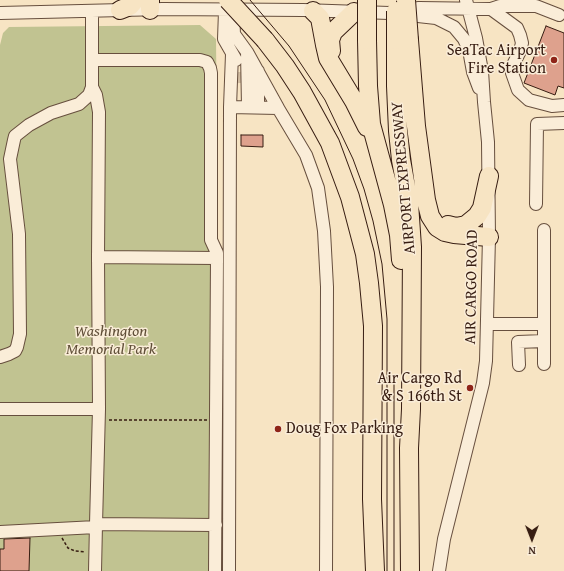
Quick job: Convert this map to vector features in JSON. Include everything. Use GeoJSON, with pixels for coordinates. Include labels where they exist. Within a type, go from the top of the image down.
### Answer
{"type":"FeatureCollection","features":[{"type":"Feature","properties":{"kind":"highway"},"geometry":{"type":"LineString","coordinates":[[367,0],[370,115],[374,139],[384,170],[396,220],[400,249],[403,286],[403,410],[409,448]]}},
{"type":"Feature","properties":{"kind":"highway"},"geometry":{"type":"LineString","coordinates":[[120,10],[145,3]]}},
{"type":"Feature","properties":{"kind":"highway"},"geometry":{"type":"LineString","coordinates":[[412,4],[403,40],[414,102],[428,211],[437,227],[449,233],[489,237]]}},
{"type":"Feature","properties":{"kind":"highway","name":"AIRPORT EXPRESSWAY"},"geometry":{"type":"LineString","coordinates":[[393,6],[403,40],[396,86],[398,131],[401,160],[409,203],[412,247],[411,409],[409,448],[410,571]]}},
{"type":"Feature","properties":{"kind":"highway"},"geometry":{"type":"LineString","coordinates":[[229,7],[265,40],[298,85],[330,143],[346,183],[362,240],[369,283],[373,326],[372,499],[375,571]]}},
{"type":"Feature","properties":{"kind":"highway"},"geometry":{"type":"LineString","coordinates":[[321,7],[320,18],[328,58],[366,124]]}},
{"type":"Feature","properties":{"kind":"highway"},"geometry":{"type":"LineString","coordinates":[[354,12],[333,32],[330,45],[333,56],[357,99],[384,170]]}},
{"type":"Feature","properties":{"kind":"highway"},"geometry":{"type":"LineString","coordinates":[[423,174],[434,212],[437,217],[444,223],[456,227],[471,222],[480,213],[489,176]]}},
{"type":"Feature","properties":{"kind":"highway"},"geometry":{"type":"LineString","coordinates":[[366,571],[372,499]]}},
{"type":"Feature","properties":{"kind":"street"},"geometry":{"type":"LineString","coordinates":[[412,4],[432,5],[441,0]]}},
{"type":"Feature","properties":{"kind":"street"},"geometry":{"type":"LineString","coordinates":[[145,3],[229,7],[321,7],[354,12],[412,4],[467,4],[491,9],[517,28],[520,35],[522,43],[514,63],[512,73],[518,90],[529,100],[552,106],[564,105]]}},
{"type":"Feature","properties":{"kind":"street","name":"AIR CARGO ROAD"},"geometry":{"type":"LineString","coordinates":[[439,571],[444,539],[483,383],[486,362],[489,237],[488,142],[482,71],[467,4]]}},
{"type":"Feature","properties":{"kind":"street"},"geometry":{"type":"LineString","coordinates":[[393,6],[436,18],[454,27],[464,39],[469,50],[473,72],[484,102]]}},
{"type":"Feature","properties":{"kind":"street"},"geometry":{"type":"LineString","coordinates":[[491,9],[500,6],[536,6],[559,15]]}},
{"type":"Feature","properties":{"kind":"street"},"geometry":{"type":"LineString","coordinates":[[229,7],[224,39],[239,65],[230,107]]}},
{"type":"Feature","properties":{"kind":"street"},"geometry":{"type":"LineString","coordinates":[[229,7],[234,34],[252,61],[306,155],[318,188],[324,231],[327,287],[326,571]]}},
{"type":"Feature","properties":{"kind":"street"},"geometry":{"type":"LineString","coordinates":[[0,13],[120,10]]}},
{"type":"Feature","properties":{"kind":"street"},"geometry":{"type":"LineString","coordinates":[[92,11],[92,86],[97,99],[99,112],[98,415],[95,571]]}},
{"type":"Feature","properties":{"kind":"street"},"geometry":{"type":"LineString","coordinates":[[229,571],[230,107],[232,54]]}},
{"type":"Feature","properties":{"kind":"street"},"geometry":{"type":"LineString","coordinates":[[92,60],[200,60],[209,64],[211,74],[211,240],[217,253],[215,571]]}},
{"type":"Feature","properties":{"kind":"street"},"geometry":{"type":"LineString","coordinates":[[252,61],[253,107]]}},
{"type":"Feature","properties":{"kind":"street"},"geometry":{"type":"LineString","coordinates":[[252,61],[253,107]]}},
{"type":"Feature","properties":{"kind":"street"},"geometry":{"type":"LineString","coordinates":[[0,357],[9,354],[18,347],[20,334],[18,227],[10,159],[15,136],[29,125],[51,113],[79,104],[88,95],[92,86]]}},
{"type":"Feature","properties":{"kind":"street"},"geometry":{"type":"LineString","coordinates":[[230,107],[278,108]]}},
{"type":"Feature","properties":{"kind":"street"},"geometry":{"type":"LineString","coordinates":[[536,204],[537,124],[564,123]]}},
{"type":"Feature","properties":{"kind":"street"},"geometry":{"type":"LineString","coordinates":[[544,230],[544,364]]}},
{"type":"Feature","properties":{"kind":"street"},"geometry":{"type":"LineString","coordinates":[[98,257],[217,258]]}},
{"type":"Feature","properties":{"kind":"street"},"geometry":{"type":"LineString","coordinates":[[487,324],[544,324]]}},
{"type":"Feature","properties":{"kind":"street"},"geometry":{"type":"LineString","coordinates":[[519,365],[518,342],[544,341]]}},
{"type":"Feature","properties":{"kind":"street"},"geometry":{"type":"LineString","coordinates":[[0,409],[98,415]]}},
{"type":"Feature","properties":{"kind":"street"},"geometry":{"type":"LineString","coordinates":[[0,532],[96,526],[216,525]]}},
{"type":"Feature","properties":{"kind":"path"},"geometry":{"type":"LineString","coordinates":[[98,415],[217,420]]}},
{"type":"Feature","properties":{"kind":"path"},"geometry":{"type":"LineString","coordinates":[[62,529],[63,541],[68,548],[75,551],[95,552]]}},
{"type":"Feature","properties":{"kind":"green space","name":"Washington Memorial Park"},"geometry":{"type":"Polygon","coordinates":[[[200,25],[216,39],[218,242],[223,251],[222,571],[0,571],[0,45],[3,33],[9,27],[200,25]]]}},
{"type":"Feature","properties":{"kind":"building","name":"SeaTac Airport Fire Station"},"geometry":{"type":"Polygon","coordinates":[[[546,26],[564,33],[564,88],[558,86],[555,95],[524,83],[546,26]]]}},
{"type":"Feature","properties":{"kind":"building"},"geometry":{"type":"Polygon","coordinates":[[[241,135],[263,135],[263,147],[241,146],[241,135]]]}},
{"type":"Feature","properties":{"kind":"building"},"geometry":{"type":"Polygon","coordinates":[[[30,538],[29,571],[0,571],[0,549],[4,549],[4,539],[30,538]]]}},
{"type":"Feature","properties":{"kind":"tunnel"},"geometry":{"type":"LineString","coordinates":[[239,72],[240,83]]}},
{"type":"Feature","properties":{"kind":"tram line"},"geometry":{"type":"LineString","coordinates":[[250,0],[289,46],[325,100],[353,159],[364,189],[373,221],[382,264],[387,319],[387,571]]}},
{"type":"Feature","properties":{"kind":"tram line"},"geometry":{"type":"LineString","coordinates":[[394,377],[394,571]]}},
{"type":"Feature","properties":{"kind":"place","name":"SeaTac Airport Fire Station"},"geometry":{"type":"Point","coordinates":[554,60]}},
{"type":"Feature","properties":{"kind":"place","name":"Air Cargo Rd & S 166th St"},"geometry":{"type":"Point","coordinates":[470,388]}},
{"type":"Feature","properties":{"kind":"place","name":"Doug Fox Parking"},"geometry":{"type":"Point","coordinates":[278,429]}}]}
